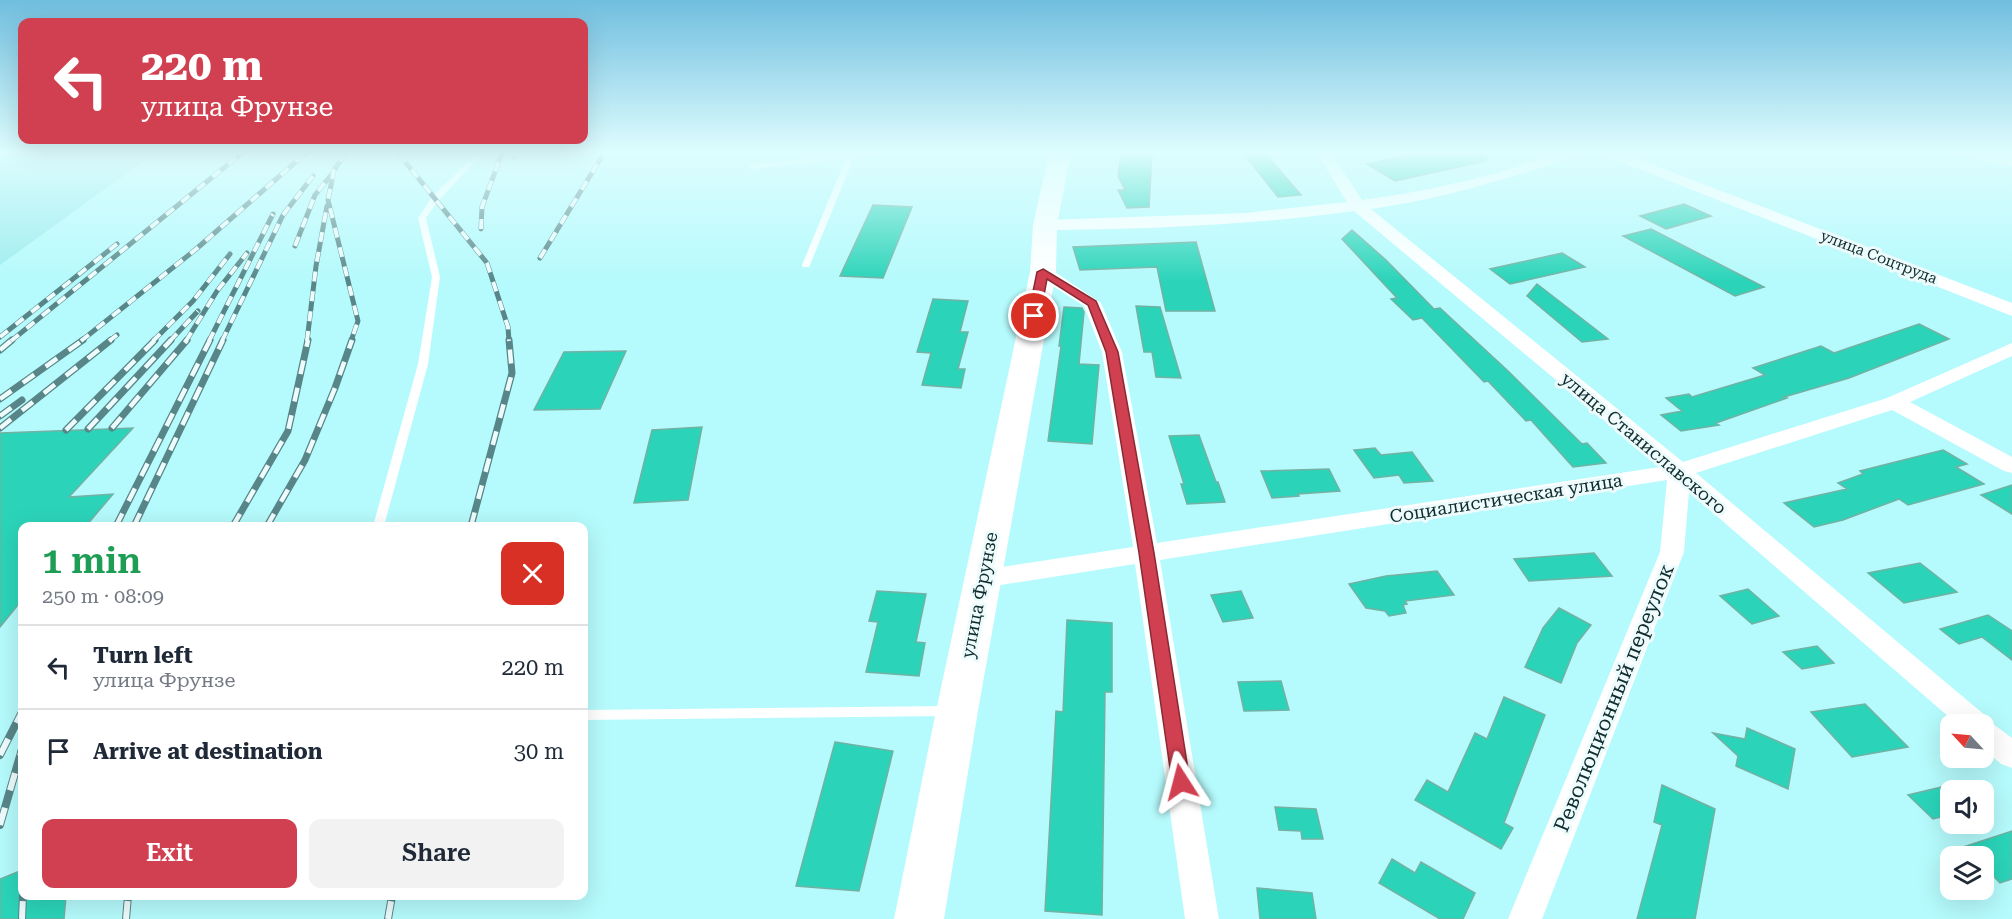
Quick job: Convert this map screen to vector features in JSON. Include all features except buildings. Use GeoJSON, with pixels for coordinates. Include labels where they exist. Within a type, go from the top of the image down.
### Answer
{"type":"FeatureCollection","features":[{"type":"Feature","properties":{"kind":"main road","name":"улица Фрунзе"},"geometry":{"type":"LineString","coordinates":[[919,919],[982,579],[1043,272],[1046,225],[1052,196]]}},
{"type":"Feature","properties":{"kind":"street","name":"улица Станиславского"},"geometry":{"type":"LineString","coordinates":[[1352,196],[1358,205],[1679,471],[1964,714]]}},
{"type":"Feature","properties":{"kind":"street"},"geometry":{"type":"LineString","coordinates":[[1046,225],[1141,224],[1251,218],[1411,196]]}},
{"type":"Feature","properties":{"kind":"street","name":"улица Соцтруда"},"geometry":{"type":"LineString","coordinates":[[1721,196],[2012,310]]}},
{"type":"Feature","properties":{"kind":"street"},"geometry":{"type":"LineString","coordinates":[[1043,272],[1092,303],[1112,352],[1146,553],[1202,919]]}},
{"type":"Feature","properties":{"kind":"street","name":"Социалистическая улица"},"geometry":{"type":"LineString","coordinates":[[982,579],[1679,471],[1894,402],[2012,349]]}},
{"type":"Feature","properties":{"kind":"street"},"geometry":{"type":"LineString","coordinates":[[1894,402],[2012,466]]}},
{"type":"Feature","properties":{"kind":"street","name":"Революционный переулок"},"geometry":{"type":"LineString","coordinates":[[1525,919],[1672,552],[1679,471]]}},
{"type":"Feature","properties":{"kind":"street"},"geometry":{"type":"LineString","coordinates":[[1994,739],[2012,755]]}},
{"type":"Feature","properties":{"kind":"lane"},"geometry":{"type":"LineString","coordinates":[[379,522],[423,364],[436,277],[422,218],[438,196]]}},
{"type":"Feature","properties":{"kind":"lane"},"geometry":{"type":"LineString","coordinates":[[806,265],[834,196]]}},
{"type":"Feature","properties":{"kind":"lane"},"geometry":{"type":"LineString","coordinates":[[588,715],[957,711]]}},
{"type":"Feature","properties":{"kind":"shaded area"},"geometry":{"type":"Polygon","coordinates":[[[0,196],[96,196],[0,265],[0,196]]]}},
{"type":"Feature","properties":{"kind":"railway"},"geometry":{"type":"LineString","coordinates":[[11,341],[189,196]]}},
{"type":"Feature","properties":{"kind":"railway"},"geometry":{"type":"LineString","coordinates":[[81,341],[195,250],[257,196]]}},
{"type":"Feature","properties":{"kind":"railway"},"geometry":{"type":"LineString","coordinates":[[222,341],[283,215],[298,196]]}},
{"type":"Feature","properties":{"kind":"railway"},"geometry":{"type":"LineString","coordinates":[[295,246],[315,196]]}},
{"type":"Feature","properties":{"kind":"railway"},"geometry":{"type":"LineString","coordinates":[[329,196],[358,321],[351,341]]}},
{"type":"Feature","properties":{"kind":"railway"},"geometry":{"type":"LineString","coordinates":[[433,196],[487,263],[508,327],[509,341]]}},
{"type":"Feature","properties":{"kind":"railway"},"geometry":{"type":"LineString","coordinates":[[481,229],[482,207],[486,196]]}},
{"type":"Feature","properties":{"kind":"railway"},"geometry":{"type":"LineString","coordinates":[[540,258],[578,196]]}},
{"type":"Feature","properties":{"kind":"railway"},"geometry":{"type":"LineString","coordinates":[[307,341],[316,266],[327,206]]}},
{"type":"Feature","properties":{"kind":"railway"},"geometry":{"type":"LineString","coordinates":[[209,341],[273,214]]}},
{"type":"Feature","properties":{"kind":"railway"},"geometry":{"type":"LineString","coordinates":[[0,337],[117,244]]}},
{"type":"Feature","properties":{"kind":"railway"},"geometry":{"type":"LineString","coordinates":[[186,341],[217,291],[247,253]]}},
{"type":"Feature","properties":{"kind":"railway"},"geometry":{"type":"LineString","coordinates":[[153,341],[193,301],[230,254]]}},
{"type":"Feature","properties":{"kind":"railway"},"geometry":{"type":"LineString","coordinates":[[170,341],[198,311]]}},
{"type":"Feature","properties":{"kind":"railway"},"geometry":{"type":"LineString","coordinates":[[109,341],[117,335]]}},
{"type":"Feature","properties":{"kind":"railway"},"geometry":{"type":"LineString","coordinates":[[0,350],[12,340]]}},
{"type":"Feature","properties":{"kind":"railway"},"geometry":{"type":"LineString","coordinates":[[0,399],[83,340]]}},
{"type":"Feature","properties":{"kind":"railway"},"geometry":{"type":"LineString","coordinates":[[0,428],[111,340]]}},
{"type":"Feature","properties":{"kind":"railway"},"geometry":{"type":"LineString","coordinates":[[66,430],[155,340]]}},
{"type":"Feature","properties":{"kind":"railway"},"geometry":{"type":"LineString","coordinates":[[88,429],[171,340]]}},
{"type":"Feature","properties":{"kind":"railway"},"geometry":{"type":"LineString","coordinates":[[112,428],[187,340]]}},
{"type":"Feature","properties":{"kind":"railway"},"geometry":{"type":"LineString","coordinates":[[118,522],[210,340]]}},
{"type":"Feature","properties":{"kind":"railway"},"geometry":{"type":"LineString","coordinates":[[136,522],[223,340]]}},
{"type":"Feature","properties":{"kind":"railway"},"geometry":{"type":"LineString","coordinates":[[235,522],[288,431],[308,340]]}},
{"type":"Feature","properties":{"kind":"railway"},"geometry":{"type":"LineString","coordinates":[[269,522],[305,460],[352,340]]}},
{"type":"Feature","properties":{"kind":"railway"},"geometry":{"type":"LineString","coordinates":[[472,522],[512,373],[509,340]]}},
{"type":"Feature","properties":{"kind":"railway"},"geometry":{"type":"LineString","coordinates":[[0,416],[22,400]]}},
{"type":"Feature","properties":{"kind":"railway"},"geometry":{"type":"LineString","coordinates":[[0,755],[18,720]]}},
{"type":"Feature","properties":{"kind":"railway"},"geometry":{"type":"LineString","coordinates":[[0,825],[18,763]]}},
{"type":"Feature","properties":{"kind":"railway"},"geometry":{"type":"LineString","coordinates":[[22,919],[23,900]]}},
{"type":"Feature","properties":{"kind":"railway"},"geometry":{"type":"LineString","coordinates":[[126,919],[128,900]]}},
{"type":"Feature","properties":{"kind":"railway"},"geometry":{"type":"LineString","coordinates":[[388,919],[391,900]]}},
{"type":"Feature","properties":{"kind":"route"},"geometry":{"type":"LineString","coordinates":[[1034,316],[1043,272],[1092,303],[1112,352],[1181,782]]}}]}
